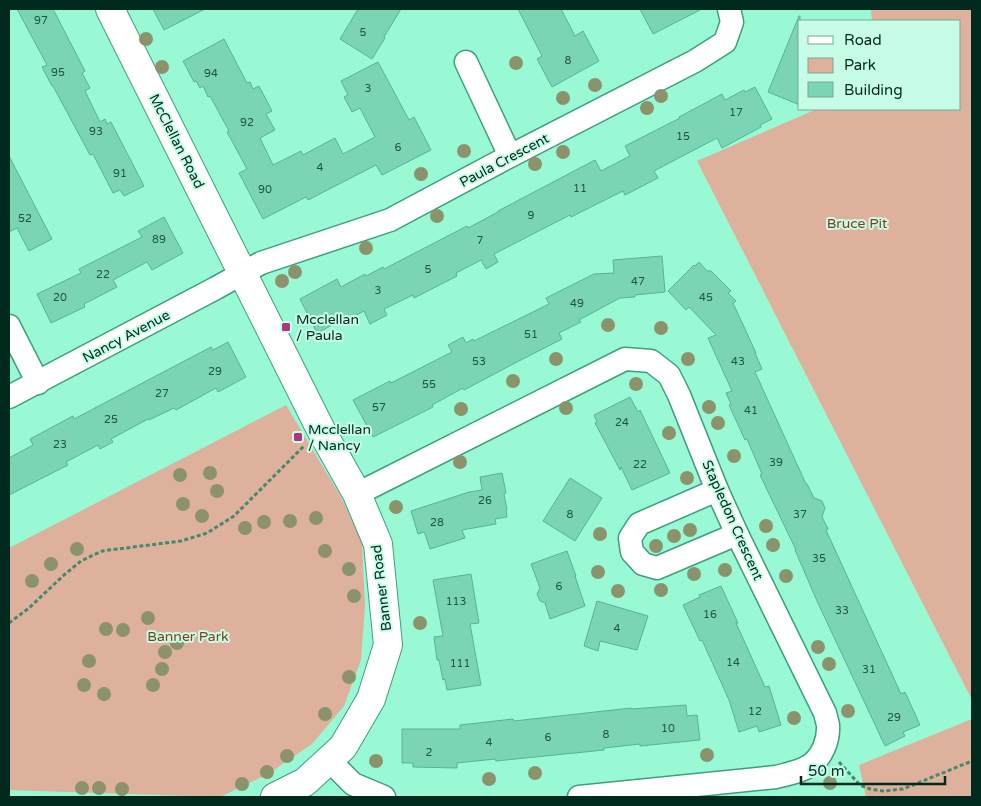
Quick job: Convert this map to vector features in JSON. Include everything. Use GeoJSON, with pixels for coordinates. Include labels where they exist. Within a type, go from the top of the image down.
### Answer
{"type":"FeatureCollection","features":[{"type":"Feature","properties":{"kind":"street","name":"McClellan Road"},"geometry":{"type":"LineString","coordinates":[[110,9],[243,274]]}},
{"type":"Feature","properties":{"kind":"street","name":"Paula Crescent"},"geometry":{"type":"LineString","coordinates":[[243,274],[261,263],[390,220],[695,61],[725,42],[732,22],[729,9]]}},
{"type":"Feature","properties":{"kind":"street"},"geometry":{"type":"LineString","coordinates":[[466,62],[510,156]]}},
{"type":"Feature","properties":{"kind":"street","name":"Nancy Avenue"},"geometry":{"type":"LineString","coordinates":[[9,397],[243,274]]}},
{"type":"Feature","properties":{"kind":"street","name":"Banner Road"},"geometry":{"type":"LineString","coordinates":[[243,274],[320,430],[357,494],[378,544],[388,645],[372,699],[344,747],[305,782],[275,797]]}},
{"type":"Feature","properties":{"kind":"street"},"geometry":{"type":"LineString","coordinates":[[9,326],[38,383]]}},
{"type":"Feature","properties":{"kind":"street","name":"Stapledon Crescent"},"geometry":{"type":"LineString","coordinates":[[357,494],[625,360],[651,361],[669,375],[679,394],[717,490],[737,534],[825,713],[828,725],[826,744]]}},
{"type":"Feature","properties":{"kind":"street"},"geometry":{"type":"LineString","coordinates":[[717,490],[639,524],[630,538],[632,552],[643,564],[657,568],[737,534]]}},
{"type":"Feature","properties":{"kind":"street"},"geometry":{"type":"LineString","coordinates":[[579,797],[776,777],[802,770],[809,766],[815,761],[826,744]]}},
{"type":"Feature","properties":{"kind":"street"},"geometry":{"type":"LineString","coordinates":[[328,760],[353,784],[384,797]]}},
{"type":"Feature","properties":{"kind":"path"},"geometry":{"type":"LineString","coordinates":[[9,623],[29,608],[64,574],[81,561],[102,551],[181,541],[208,533],[234,516],[320,430]]}},
{"type":"Feature","properties":{"kind":"path"},"geometry":{"type":"LineString","coordinates":[[826,744],[860,785],[875,790],[903,789],[972,761]]}},
{"type":"Feature","properties":{"kind":"green space","name":"Bruce Pit"},"geometry":{"type":"Polygon","coordinates":[[[871,9],[972,9],[972,700],[697,161],[815,110],[961,110],[961,20],[872,20],[871,9]]]}},
{"type":"Feature","properties":{"kind":"green space","name":"Banner Park"},"geometry":{"type":"Polygon","coordinates":[[[286,405],[341,497],[362,542],[365,606],[361,660],[344,706],[312,744],[268,774],[220,797],[9,790],[9,548],[286,405]]]}},
{"type":"Feature","properties":{"kind":"green space"},"geometry":{"type":"Polygon","coordinates":[[[972,719],[972,797],[866,797],[859,765],[972,719]]]}},
{"type":"Feature","properties":{"kind":"building"},"geometry":{"type":"Polygon","coordinates":[[[17,9],[53,9],[85,71],[82,73],[90,88],[85,91],[100,122],[105,119],[107,124],[111,122],[144,186],[124,196],[120,190],[113,193],[93,154],[90,155],[42,67],[47,65],[17,9]]]}},
{"type":"Feature","properties":{"kind":"building"},"geometry":{"type":"Polygon","coordinates":[[[153,9],[205,9],[164,30],[153,9]]]}},
{"type":"Feature","properties":{"kind":"building"},"geometry":{"type":"Polygon","coordinates":[[[358,9],[401,9],[372,59],[340,39],[358,9]]]}},
{"type":"Feature","properties":{"kind":"building"},"geometry":{"type":"Polygon","coordinates":[[[518,9],[561,9],[575,36],[583,31],[599,61],[552,87],[537,59],[542,56],[518,9]]]}},
{"type":"Feature","properties":{"kind":"building"},"geometry":{"type":"Polygon","coordinates":[[[640,9],[702,9],[653,34],[640,9]]]}},
{"type":"Feature","properties":{"kind":"building"},"geometry":{"type":"Polygon","coordinates":[[[799,16],[800,16],[800,20],[798,20],[798,104],[768,92],[799,16]]]}},
{"type":"Feature","properties":{"kind":"building"},"geometry":{"type":"Polygon","coordinates":[[[224,39],[247,83],[250,82],[253,89],[259,86],[272,111],[266,114],[275,130],[260,138],[273,165],[301,151],[303,155],[335,138],[343,154],[375,137],[360,108],[352,112],[344,97],[348,95],[341,81],[378,62],[409,120],[414,117],[431,150],[382,175],[376,165],[308,200],[306,197],[263,219],[239,173],[247,169],[227,132],[229,131],[210,96],[208,97],[203,86],[200,88],[196,81],[194,82],[183,61],[224,39]]]}},
{"type":"Feature","properties":{"kind":"building"},"geometry":{"type":"Polygon","coordinates":[[[755,87],[772,119],[760,125],[761,127],[722,148],[717,138],[654,171],[658,178],[625,195],[623,191],[571,217],[570,215],[494,254],[498,262],[486,269],[481,260],[456,273],[457,276],[414,298],[413,295],[384,309],[387,315],[370,324],[364,311],[317,333],[300,299],[337,279],[341,287],[365,274],[366,276],[383,267],[384,269],[467,226],[468,228],[595,160],[601,171],[630,156],[625,146],[722,94],[725,100],[744,90],[745,92],[755,87]]]}},
{"type":"Feature","properties":{"kind":"building"},"geometry":{"type":"Polygon","coordinates":[[[9,156],[52,239],[29,251],[17,228],[9,232],[9,156]]]}},
{"type":"Feature","properties":{"kind":"building"},"geometry":{"type":"Polygon","coordinates":[[[164,217],[183,253],[152,270],[147,262],[113,280],[117,287],[84,304],[85,307],[51,323],[37,294],[81,273],[79,269],[142,237],[138,231],[164,217]]]}},
{"type":"Feature","properties":{"kind":"building"},"geometry":{"type":"Polygon","coordinates":[[[662,256],[665,292],[620,298],[559,333],[562,339],[464,390],[463,388],[432,405],[433,407],[373,437],[353,400],[452,352],[448,345],[463,337],[466,343],[473,339],[474,341],[549,304],[546,298],[594,274],[614,273],[613,260],[662,256]]]}},
{"type":"Feature","properties":{"kind":"building"},"geometry":{"type":"Polygon","coordinates":[[[699,262],[731,291],[728,293],[736,301],[733,303],[762,369],[755,372],[806,484],[814,498],[822,501],[825,508],[822,517],[828,529],[826,530],[901,694],[905,692],[920,725],[903,732],[905,736],[885,746],[760,475],[762,474],[747,439],[745,440],[729,405],[731,404],[726,393],[732,391],[708,338],[716,335],[689,307],[686,310],[668,291],[699,262]]]}},
{"type":"Feature","properties":{"kind":"building"},"geometry":{"type":"Polygon","coordinates":[[[228,342],[246,377],[218,392],[216,388],[176,410],[174,408],[148,419],[111,439],[113,442],[100,449],[98,445],[66,462],[68,465],[9,495],[9,458],[33,445],[30,439],[73,416],[74,419],[211,347],[213,350],[228,342]]]}},
{"type":"Feature","properties":{"kind":"building"},"geometry":{"type":"Polygon","coordinates":[[[630,397],[638,412],[640,410],[670,473],[632,490],[595,423],[597,422],[594,415],[630,397]]]}},
{"type":"Feature","properties":{"kind":"building"},"geometry":{"type":"Polygon","coordinates":[[[502,473],[506,493],[504,494],[507,517],[495,519],[496,524],[462,530],[465,538],[430,549],[424,532],[418,534],[411,511],[469,492],[482,490],[480,477],[502,473]]]}},
{"type":"Feature","properties":{"kind":"building"},"geometry":{"type":"Polygon","coordinates":[[[570,478],[602,498],[575,541],[543,521],[570,478]]]}},
{"type":"Feature","properties":{"kind":"building"},"geometry":{"type":"Polygon","coordinates":[[[567,551],[585,606],[550,619],[545,603],[540,601],[537,594],[540,588],[531,564],[567,551]]]}},
{"type":"Feature","properties":{"kind":"building"},"geometry":{"type":"Polygon","coordinates":[[[471,574],[479,623],[470,624],[481,685],[447,690],[439,660],[437,660],[434,637],[443,636],[433,580],[471,574]]]}},
{"type":"Feature","properties":{"kind":"building"},"geometry":{"type":"Polygon","coordinates":[[[721,586],[765,687],[769,686],[781,725],[759,732],[757,726],[739,732],[729,700],[702,640],[700,641],[683,605],[700,597],[699,595],[721,586]]]}},
{"type":"Feature","properties":{"kind":"building"},"geometry":{"type":"Polygon","coordinates":[[[597,601],[648,616],[637,650],[600,641],[598,651],[584,646],[597,601]]]}},
{"type":"Feature","properties":{"kind":"building"},"geometry":{"type":"Polygon","coordinates":[[[686,705],[687,716],[697,715],[700,740],[640,746],[640,744],[604,748],[604,750],[496,761],[495,759],[457,763],[457,768],[413,767],[413,763],[402,763],[402,729],[460,729],[460,725],[513,719],[514,721],[631,708],[686,705]]]}},
{"type":"Feature","properties":{"kind":"place","name":"Mcclellan / Paula"},"geometry":{"type":"Point","coordinates":[286,327]}},
{"type":"Feature","properties":{"kind":"place","name":"Mcclellan / Nancy"},"geometry":{"type":"Point","coordinates":[298,437]}}]}
